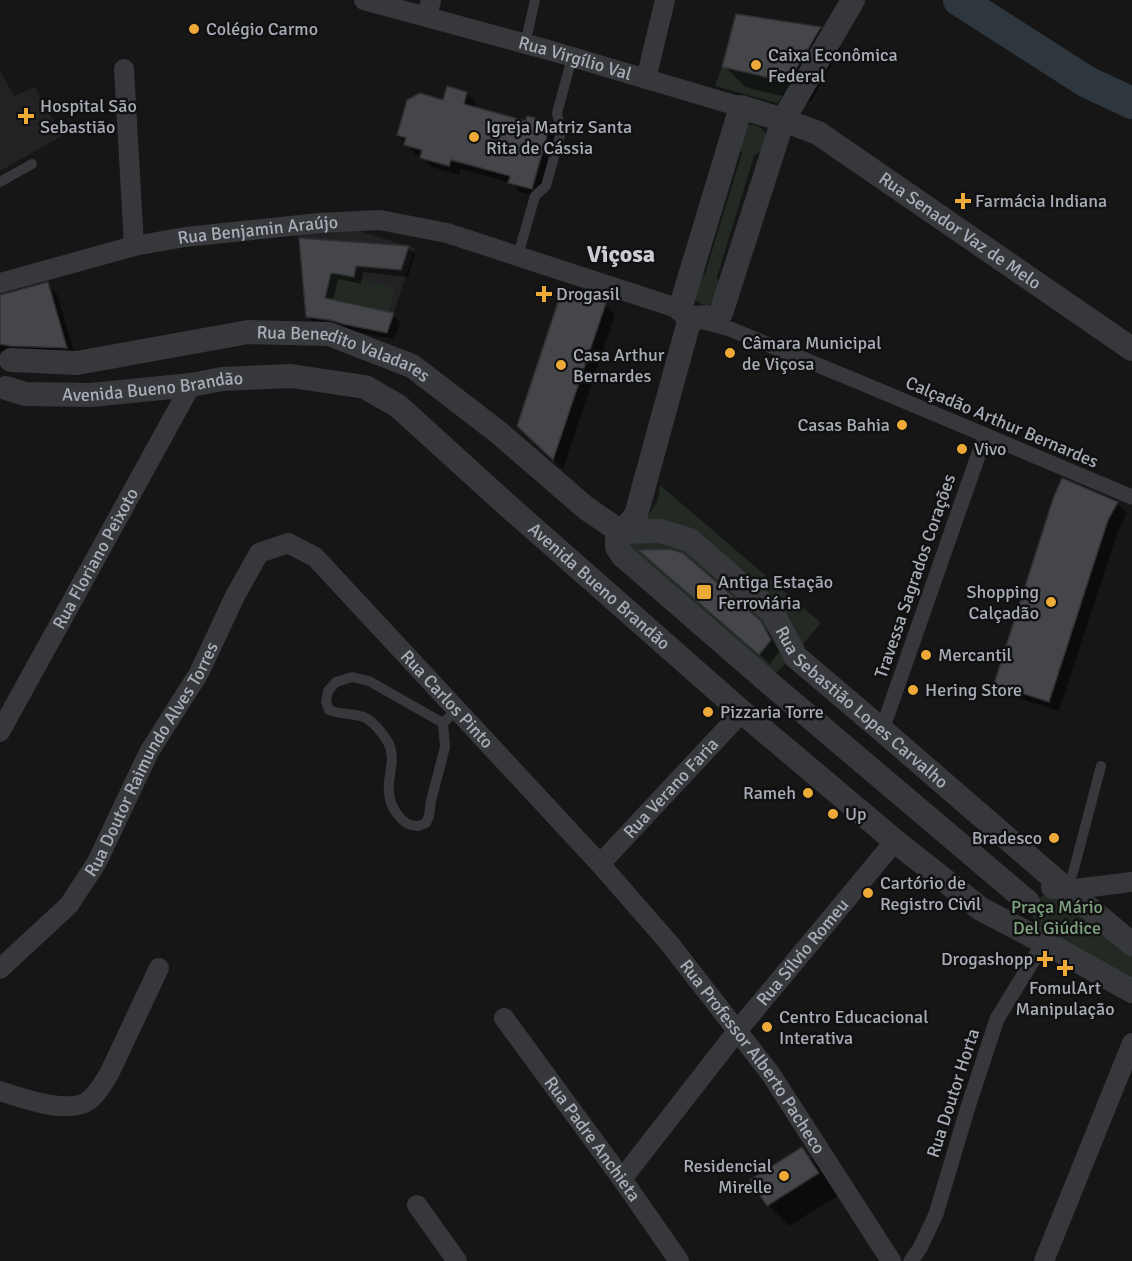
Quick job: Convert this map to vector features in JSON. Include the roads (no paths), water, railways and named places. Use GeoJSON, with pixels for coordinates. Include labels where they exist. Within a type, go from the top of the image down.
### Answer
{"type":"FeatureCollection","features":[{"type":"Feature","properties":{"kind":"street","name":"Rua Virgílio Val"},"geometry":{"type":"LineString","coordinates":[[364,0],[429,9],[525,44],[783,120]]}},
{"type":"Feature","properties":{"kind":"street"},"geometry":{"type":"LineString","coordinates":[[646,79],[665,0]]}},
{"type":"Feature","properties":{"kind":"street"},"geometry":{"type":"LineString","coordinates":[[685,314],[715,317],[721,313],[783,120],[853,0]]}},
{"type":"Feature","properties":{"kind":"street"},"geometry":{"type":"LineString","coordinates":[[124,69],[134,246]]}},
{"type":"Feature","properties":{"kind":"street"},"geometry":{"type":"LineString","coordinates":[[741,108],[685,314],[636,515],[621,532],[617,539],[617,547],[623,556],[767,681],[1028,902]]}},
{"type":"Feature","properties":{"kind":"street","name":"Rua Senador Vaz de Melo"},"geometry":{"type":"LineString","coordinates":[[783,120],[818,133],[1132,349]]}},
{"type":"Feature","properties":{"kind":"street","name":"Rua Benjamin Araújo"},"geometry":{"type":"LineString","coordinates":[[0,283],[134,246],[185,237],[319,223],[380,220],[447,233],[518,255],[685,314]]}},
{"type":"Feature","properties":{"kind":"street","name":"Calçadão Arthur Bernardes"},"geometry":{"type":"LineString","coordinates":[[685,314],[730,329],[1132,497]]}},
{"type":"Feature","properties":{"kind":"street","name":"Rua Benedito Valadares"},"geometry":{"type":"LineString","coordinates":[[6,357],[77,363],[248,332],[329,334],[412,366],[498,432],[586,508],[621,532]]}},
{"type":"Feature","properties":{"kind":"street"},"geometry":{"type":"LineString","coordinates":[[3,389],[15,380],[16,375],[15,364],[6,357]]}},
{"type":"Feature","properties":{"kind":"street","name":"Avenida Bueno Brandão"},"geometry":{"type":"LineString","coordinates":[[3,389],[25,394],[91,395],[191,385],[222,379],[291,376],[365,387],[398,406],[742,712],[895,841],[981,909],[1132,991]]}},
{"type":"Feature","properties":{"kind":"street","name":"Rua Floriano Peixoto"},"geometry":{"type":"LineString","coordinates":[[0,732],[191,385]]}},
{"type":"Feature","properties":{"kind":"street","name":"Travessa Sagrados Corações"},"geometry":{"type":"LineString","coordinates":[[882,730],[985,436]]}},
{"type":"Feature","properties":{"kind":"street","name":"Rua Sebastião Lopes Carvalho"},"geometry":{"type":"LineString","coordinates":[[621,532],[660,531],[690,540],[772,612],[796,657],[1132,944]]}},
{"type":"Feature","properties":{"kind":"street","name":"Rua Carlos Pinto"},"geometry":{"type":"LineString","coordinates":[[288,543],[315,557],[449,717],[600,864]]}},
{"type":"Feature","properties":{"kind":"street","name":"Rua Doutor Raimundo Alves Torres"},"geometry":{"type":"LineString","coordinates":[[0,969],[69,905],[97,862],[149,752],[199,673],[235,596],[260,554],[288,543]]}},
{"type":"Feature","properties":{"kind":"street","name":"Rua Verano Faria"},"geometry":{"type":"LineString","coordinates":[[600,864],[742,712]]}},
{"type":"Feature","properties":{"kind":"street","name":"Rua Sílvio Romeu"},"geometry":{"type":"LineString","coordinates":[[622,1179],[738,1030],[895,841]]}},
{"type":"Feature","properties":{"kind":"street","name":"Rua Professor Alberto Pacheco"},"geometry":{"type":"LineString","coordinates":[[600,864],[669,943],[770,1073],[891,1261]]}},
{"type":"Feature","properties":{"kind":"street"},"geometry":{"type":"LineString","coordinates":[[1040,939],[1031,931],[1025,911],[1028,902],[1041,889],[1059,887],[1067,890],[1132,882]]}},
{"type":"Feature","properties":{"kind":"street","name":"Rua Doutor Horta"},"geometry":{"type":"LineString","coordinates":[[911,1261],[920,1248],[936,1214],[997,1019],[1040,939]]}},
{"type":"Feature","properties":{"kind":"street"},"geometry":{"type":"LineString","coordinates":[[0,1091],[36,1102],[68,1107],[87,1102],[109,1074],[159,968]]}},
{"type":"Feature","properties":{"kind":"street","name":"Rua Padre Anchieta"},"geometry":{"type":"LineString","coordinates":[[504,1018],[679,1261]]}},
{"type":"Feature","properties":{"kind":"street"},"geometry":{"type":"LineString","coordinates":[[1044,1261],[1132,1044]]}},
{"type":"Feature","properties":{"kind":"street"},"geometry":{"type":"LineString","coordinates":[[417,1205],[457,1261]]}},
{"type":"Feature","properties":{"kind":"lane"},"geometry":{"type":"LineString","coordinates":[[525,44],[536,0]]}},
{"type":"Feature","properties":{"kind":"lane"},"geometry":{"type":"LineString","coordinates":[[518,255],[535,196],[546,186],[549,176],[561,132],[557,113],[572,58]]}},
{"type":"Feature","properties":{"kind":"lane"},"geometry":{"type":"LineString","coordinates":[[0,182],[33,164]]}},
{"type":"Feature","properties":{"kind":"lane"},"geometry":{"type":"LineString","coordinates":[[352,677],[369,681],[449,717],[445,747],[429,816],[426,823],[416,826],[402,820],[393,808],[389,794],[393,763],[389,744],[377,728],[365,718],[329,710],[326,702],[328,691],[336,682],[352,677]]}},
{"type":"Feature","properties":{"kind":"lane"},"geometry":{"type":"LineString","coordinates":[[1067,890],[1101,766]]}},
{"type":"Feature","properties":{"kind":"waterway"},"geometry":{"type":"LineString","coordinates":[[959,0],[1087,82],[1132,103]]}},
{"type":"Feature","properties":{"kind":"place","name":"Colégio Carmo"},"geometry":{"type":"Point","coordinates":[194,29]}},
{"type":"Feature","properties":{"kind":"place","name":"Caixa Econômica Federal"},"geometry":{"type":"Point","coordinates":[756,65]}},
{"type":"Feature","properties":{"kind":"place","name":"Hospital São Sebastião"},"geometry":{"type":"Point","coordinates":[26,116]}},
{"type":"Feature","properties":{"kind":"place","name":"Igreja Matriz Santa Rita de Cássia"},"geometry":{"type":"Point","coordinates":[474,137]}},
{"type":"Feature","properties":{"kind":"place","name":"Farmácia Indiana"},"geometry":{"type":"Point","coordinates":[963,201]}},
{"type":"Feature","properties":{"kind":"place","name":"Drogasil"},"geometry":{"type":"Point","coordinates":[544,294]}},
{"type":"Feature","properties":{"kind":"place","name":"Câmara Municipal de Viçosa"},"geometry":{"type":"Point","coordinates":[730,353]}},
{"type":"Feature","properties":{"kind":"place","name":"Casa Arthur Bernardes"},"geometry":{"type":"Point","coordinates":[561,365]}},
{"type":"Feature","properties":{"kind":"place","name":"Casas Bahia"},"geometry":{"type":"Point","coordinates":[902,425]}},
{"type":"Feature","properties":{"kind":"place","name":"Vivo"},"geometry":{"type":"Point","coordinates":[962,449]}},
{"type":"Feature","properties":{"kind":"place","name":"Antiga Estação Ferroviária"},"geometry":{"type":"Point","coordinates":[704,592]}},
{"type":"Feature","properties":{"kind":"place","name":"Shopping Calçadão"},"geometry":{"type":"Point","coordinates":[1051,602]}},
{"type":"Feature","properties":{"kind":"place","name":"Mercantil"},"geometry":{"type":"Point","coordinates":[926,655]}},
{"type":"Feature","properties":{"kind":"place","name":"Hering Store"},"geometry":{"type":"Point","coordinates":[913,690]}},
{"type":"Feature","properties":{"kind":"place","name":"Pizzaria Torre"},"geometry":{"type":"Point","coordinates":[708,712]}},
{"type":"Feature","properties":{"kind":"place","name":"Rameh"},"geometry":{"type":"Point","coordinates":[808,793]}},
{"type":"Feature","properties":{"kind":"place","name":"Up"},"geometry":{"type":"Point","coordinates":[833,814]}},
{"type":"Feature","properties":{"kind":"place","name":"Bradesco"},"geometry":{"type":"Point","coordinates":[1054,838]}},
{"type":"Feature","properties":{"kind":"place","name":"Cartório de Registro Civil"},"geometry":{"type":"Point","coordinates":[868,893]}},
{"type":"Feature","properties":{"kind":"place","name":"Drogashopp"},"geometry":{"type":"Point","coordinates":[1045,959]}},
{"type":"Feature","properties":{"kind":"place","name":"FomulArt Manipulação"},"geometry":{"type":"Point","coordinates":[1065,968]}},
{"type":"Feature","properties":{"kind":"place","name":"Centro Educacional Interativa"},"geometry":{"type":"Point","coordinates":[767,1027]}},
{"type":"Feature","properties":{"kind":"place","name":"Residencial Mirelle"},"geometry":{"type":"Point","coordinates":[784,1176]}},
{"type":"Feature","properties":{"kind":"district","name":"Viçosa"},"geometry":{"type":"Point","coordinates":[621,254]}},
{"type":"Feature","properties":{"kind":"park label","name":"Praça Mário Del Giúdice"},"geometry":{"type":"Point","coordinates":[1057,917]}}]}
